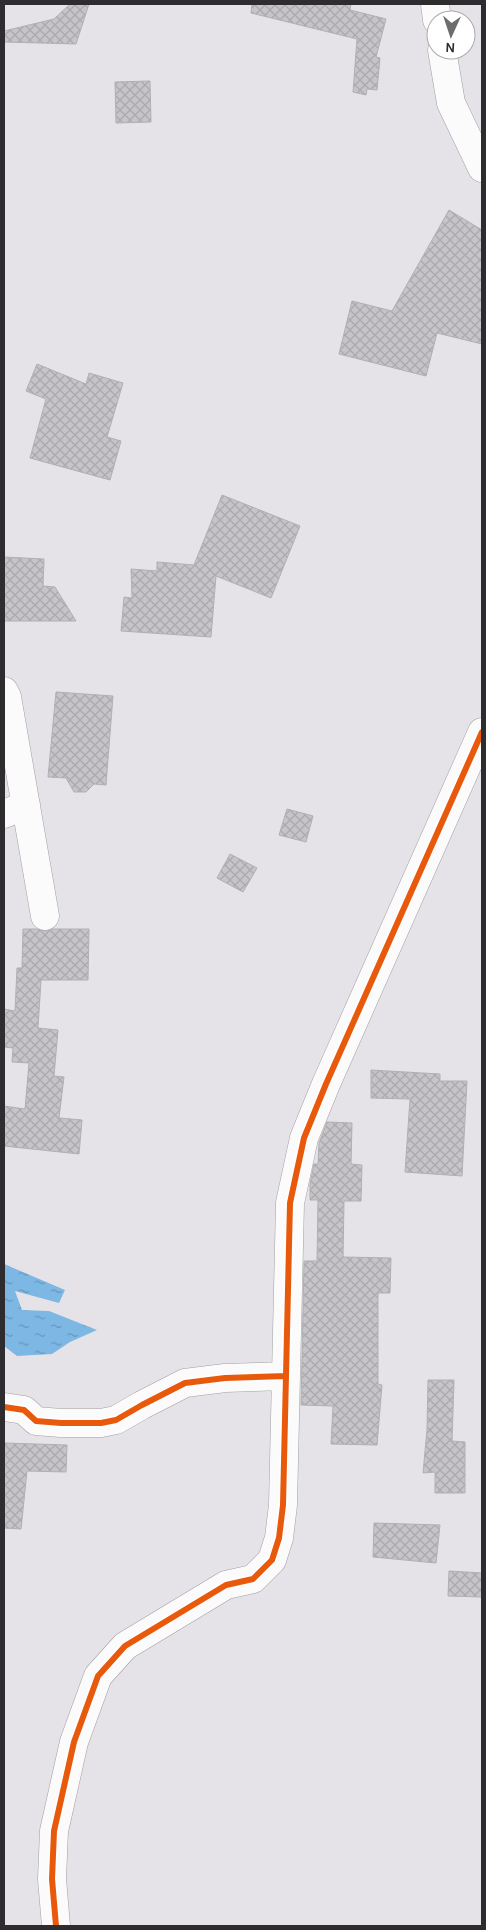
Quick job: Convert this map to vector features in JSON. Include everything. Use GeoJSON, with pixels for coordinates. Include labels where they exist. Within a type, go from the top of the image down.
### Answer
{"type":"FeatureCollection","features":[{"type":"Feature","properties":{"kind":"street"},"geometry":{"type":"LineString","coordinates":[[444,60],[451,104],[482,168]]}},
{"type":"Feature","properties":{"kind":"street"},"geometry":{"type":"LineString","coordinates":[[4,691],[7,697],[15,809],[45,916]]}},
{"type":"Feature","properties":{"kind":"street"},"geometry":{"type":"LineString","coordinates":[[56,1926],[52,1879],[54,1831],[74,1742],[98,1676],[125,1646],[226,1585],[252,1579],[272,1560],[279,1538],[283,1505],[290,1204],[304,1138],[326,1084],[482,732]]}},
{"type":"Feature","properties":{"kind":"street"},"geometry":{"type":"LineString","coordinates":[[4,1407],[24,1410],[36,1421],[61,1424],[101,1424],[116,1420],[185,1383],[225,1378],[286,1376]]}},
{"type":"Feature","properties":{"kind":"water"},"geometry":{"type":"Polygon","coordinates":[[[4,1264],[65,1290],[59,1303],[15,1291],[22,1310],[49,1311],[97,1330],[70,1342],[52,1354],[17,1356],[4,1346],[4,1264]]]}},
{"type":"Feature","properties":{"kind":"building"},"geometry":{"type":"Polygon","coordinates":[[[70,4],[89,4],[76,44],[4,42],[4,31],[54,19],[70,4]]]}},
{"type":"Feature","properties":{"kind":"building"},"geometry":{"type":"Polygon","coordinates":[[[252,4],[351,4],[350,10],[386,19],[376,57],[380,58],[377,90],[367,89],[366,95],[353,92],[357,39],[251,13],[252,4]]]}},
{"type":"Feature","properties":{"kind":"building"},"geometry":{"type":"Polygon","coordinates":[[[150,81],[151,122],[116,123],[115,82],[150,81]]]}},
{"type":"Feature","properties":{"kind":"building"},"geometry":{"type":"Polygon","coordinates":[[[449,210],[482,230],[482,344],[437,333],[426,376],[339,354],[352,301],[392,311],[449,210]]]}},
{"type":"Feature","properties":{"kind":"building"},"geometry":{"type":"Polygon","coordinates":[[[37,364],[86,384],[89,373],[123,383],[107,437],[121,441],[110,480],[30,458],[46,399],[26,391],[37,364]]]}},
{"type":"Feature","properties":{"kind":"building"},"geometry":{"type":"Polygon","coordinates":[[[222,495],[300,526],[271,598],[216,576],[211,637],[121,631],[124,597],[132,598],[131,569],[157,571],[157,562],[194,565],[222,495]]]}},
{"type":"Feature","properties":{"kind":"building"},"geometry":{"type":"Polygon","coordinates":[[[4,557],[44,559],[43,586],[55,587],[76,621],[4,621],[4,557]]]}},
{"type":"Feature","properties":{"kind":"building"},"geometry":{"type":"Polygon","coordinates":[[[56,692],[113,696],[106,785],[94,784],[86,792],[74,792],[66,778],[48,777],[56,692]]]}},
{"type":"Feature","properties":{"kind":"building"},"geometry":{"type":"Polygon","coordinates":[[[287,809],[313,816],[306,842],[279,835],[287,809]]]}},
{"type":"Feature","properties":{"kind":"building"},"geometry":{"type":"Polygon","coordinates":[[[230,854],[257,868],[243,892],[217,878],[230,854]]]}},
{"type":"Feature","properties":{"kind":"building"},"geometry":{"type":"Polygon","coordinates":[[[23,929],[47,931],[53,929],[89,929],[88,980],[41,980],[38,1028],[58,1030],[54,1076],[64,1077],[59,1118],[82,1120],[79,1154],[4,1146],[4,1106],[25,1109],[29,1063],[12,1062],[13,1048],[4,1047],[4,1009],[15,1011],[17,968],[22,968],[23,929]]]}},
{"type":"Feature","properties":{"kind":"building"},"geometry":{"type":"Polygon","coordinates":[[[371,1070],[440,1074],[440,1081],[467,1081],[462,1176],[405,1172],[410,1099],[371,1098],[371,1070]]]}},
{"type":"Feature","properties":{"kind":"building"},"geometry":{"type":"Polygon","coordinates":[[[327,1122],[352,1123],[351,1164],[362,1165],[361,1201],[344,1201],[343,1257],[391,1258],[390,1293],[378,1293],[378,1384],[382,1385],[377,1445],[331,1444],[333,1406],[301,1405],[304,1261],[317,1261],[318,1200],[310,1200],[310,1184],[314,1164],[318,1164],[319,1143],[327,1122]]]}},
{"type":"Feature","properties":{"kind":"building"},"geometry":{"type":"Polygon","coordinates":[[[428,1380],[454,1380],[452,1441],[465,1442],[465,1493],[435,1493],[435,1472],[423,1473],[427,1430],[428,1380]]]}},
{"type":"Feature","properties":{"kind":"building"},"geometry":{"type":"Polygon","coordinates":[[[4,1443],[67,1445],[66,1472],[27,1471],[21,1529],[4,1528],[4,1443]]]}},
{"type":"Feature","properties":{"kind":"building"},"geometry":{"type":"Polygon","coordinates":[[[374,1523],[440,1525],[436,1563],[373,1557],[374,1523]]]}},
{"type":"Feature","properties":{"kind":"building"},"geometry":{"type":"Polygon","coordinates":[[[449,1571],[482,1573],[482,1597],[448,1596],[449,1571]]]}},
{"type":"Feature","properties":{"kind":"cycle path"},"geometry":{"type":"LineString","coordinates":[[56,1926],[52,1879],[54,1831],[74,1742],[98,1676],[125,1646],[226,1585],[253,1579],[272,1560],[279,1538],[283,1505],[290,1203],[304,1138],[326,1084],[482,732]]}},
{"type":"Feature","properties":{"kind":"cycle path"},"geometry":{"type":"LineString","coordinates":[[4,1407],[24,1410],[36,1421],[101,1423],[116,1420],[185,1383],[225,1378],[286,1376]]}}]}
